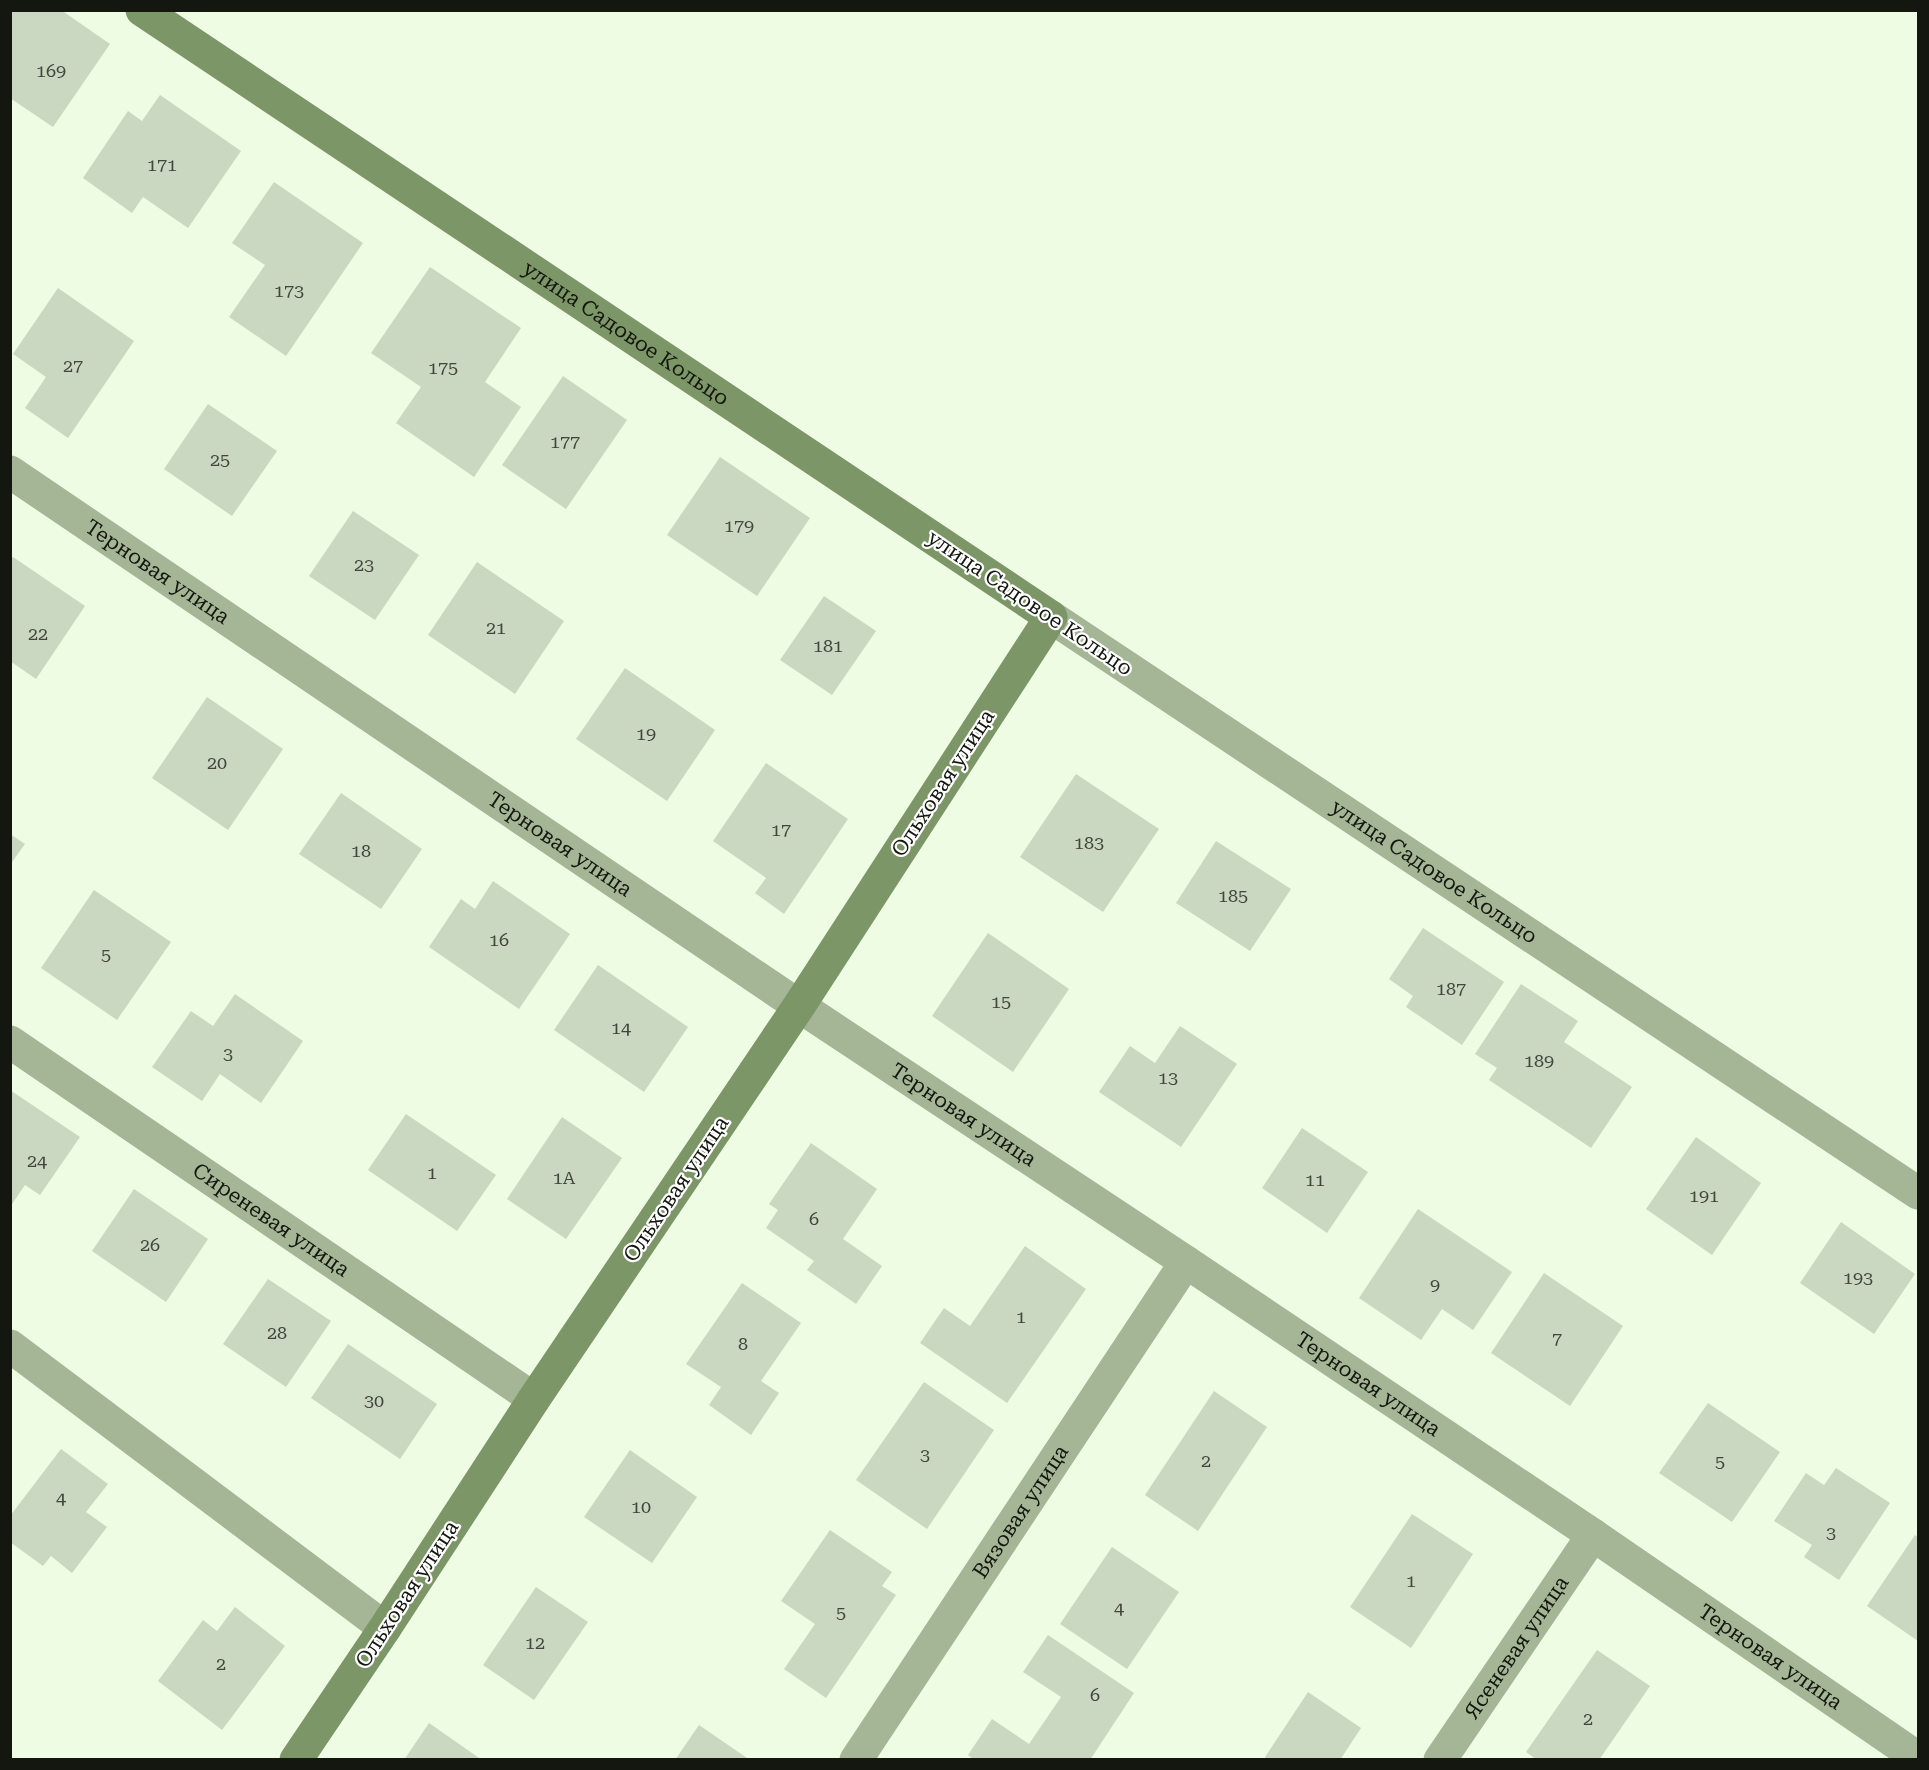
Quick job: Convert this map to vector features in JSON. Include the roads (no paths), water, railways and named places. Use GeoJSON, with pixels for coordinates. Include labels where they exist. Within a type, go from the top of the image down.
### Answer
{"type":"FeatureCollection","features":[{"type":"Feature","properties":{"kind":"street","name":"улица Садовое Кольцо"},"geometry":{"type":"LineString","coordinates":[[142,10],[1918,1194]]}},
{"type":"Feature","properties":{"kind":"street","name":"Терновая улица"},"geometry":{"type":"LineString","coordinates":[[10,472],[799,1006],[1593,1535],[1918,1758]]}},
{"type":"Feature","properties":{"kind":"street","name":"Ольховая улица"},"geometry":{"type":"LineString","coordinates":[[296,1760],[799,1006],[1051,616]]}},
{"type":"Feature","properties":{"kind":"street","name":"Сиреневая улица"},"geometry":{"type":"LineString","coordinates":[[10,1042],[534,1400]]}},
{"type":"Feature","properties":{"kind":"street","name":"Вязовая улица"},"geometry":{"type":"LineString","coordinates":[[856,1760],[1186,1262]]}},
{"type":"Feature","properties":{"kind":"street"},"geometry":{"type":"LineString","coordinates":[[10,1346],[385,1628]]}},
{"type":"Feature","properties":{"kind":"street","name":"Ясеневая улица"},"geometry":{"type":"LineString","coordinates":[[1440,1760],[1593,1535]]}}]}
